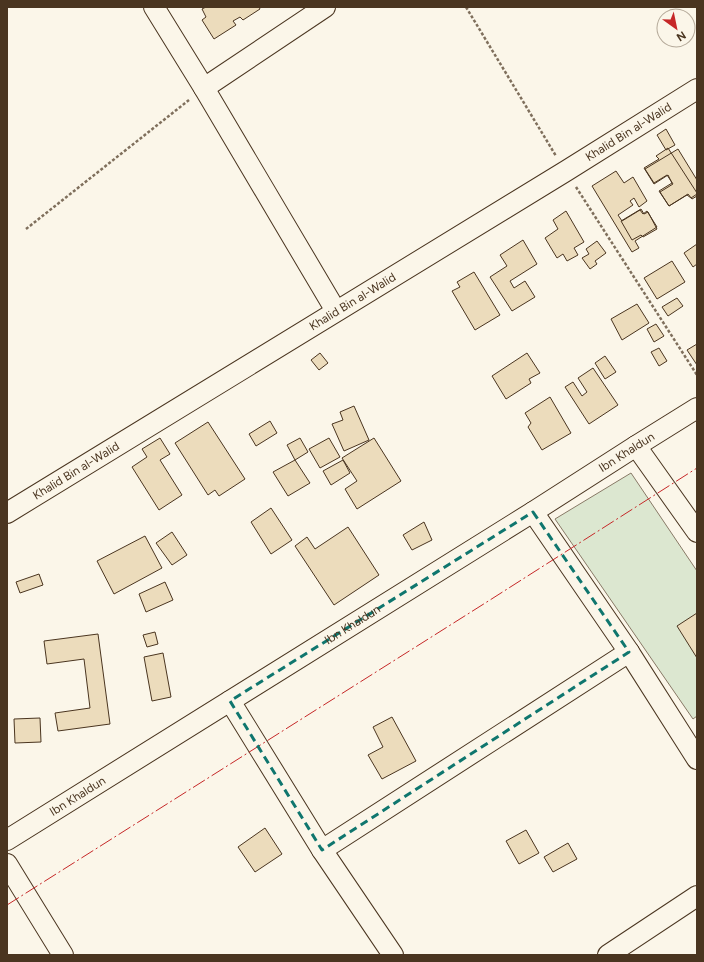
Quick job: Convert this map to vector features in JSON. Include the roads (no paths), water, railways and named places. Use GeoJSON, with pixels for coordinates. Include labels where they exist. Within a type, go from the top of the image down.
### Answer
{"type":"FeatureCollection","features":[{"type":"Feature","properties":{"kind":"street"},"geometry":{"type":"LineString","coordinates":[[154,7],[204,88],[336,311]]}},
{"type":"Feature","properties":{"kind":"street"},"geometry":{"type":"LineString","coordinates":[[204,88],[325,7]]}},
{"type":"Feature","properties":{"kind":"street","name":"Khalid Bin al-Walid"},"geometry":{"type":"LineString","coordinates":[[7,513],[566,171],[697,89]]}},
{"type":"Feature","properties":{"kind":"street","name":"Ibn Khaldun"},"geometry":{"type":"LineString","coordinates":[[7,840],[534,512],[697,408]]}},
{"type":"Feature","properties":{"kind":"street"},"geometry":{"type":"LineString","coordinates":[[636,446],[697,532]]}},
{"type":"Feature","properties":{"kind":"street"},"geometry":{"type":"LineString","coordinates":[[534,512],[629,652],[697,759]]}},
{"type":"Feature","properties":{"kind":"street"},"geometry":{"type":"LineString","coordinates":[[322,850],[629,652]]}},
{"type":"Feature","properties":{"kind":"street"},"geometry":{"type":"LineString","coordinates":[[230,701],[322,850],[393,955]]}},
{"type":"Feature","properties":{"kind":"street"},"geometry":{"type":"LineString","coordinates":[[7,864],[63,955]]}},
{"type":"Feature","properties":{"kind":"street"},"geometry":{"type":"LineString","coordinates":[[608,955],[697,896]]}}]}
